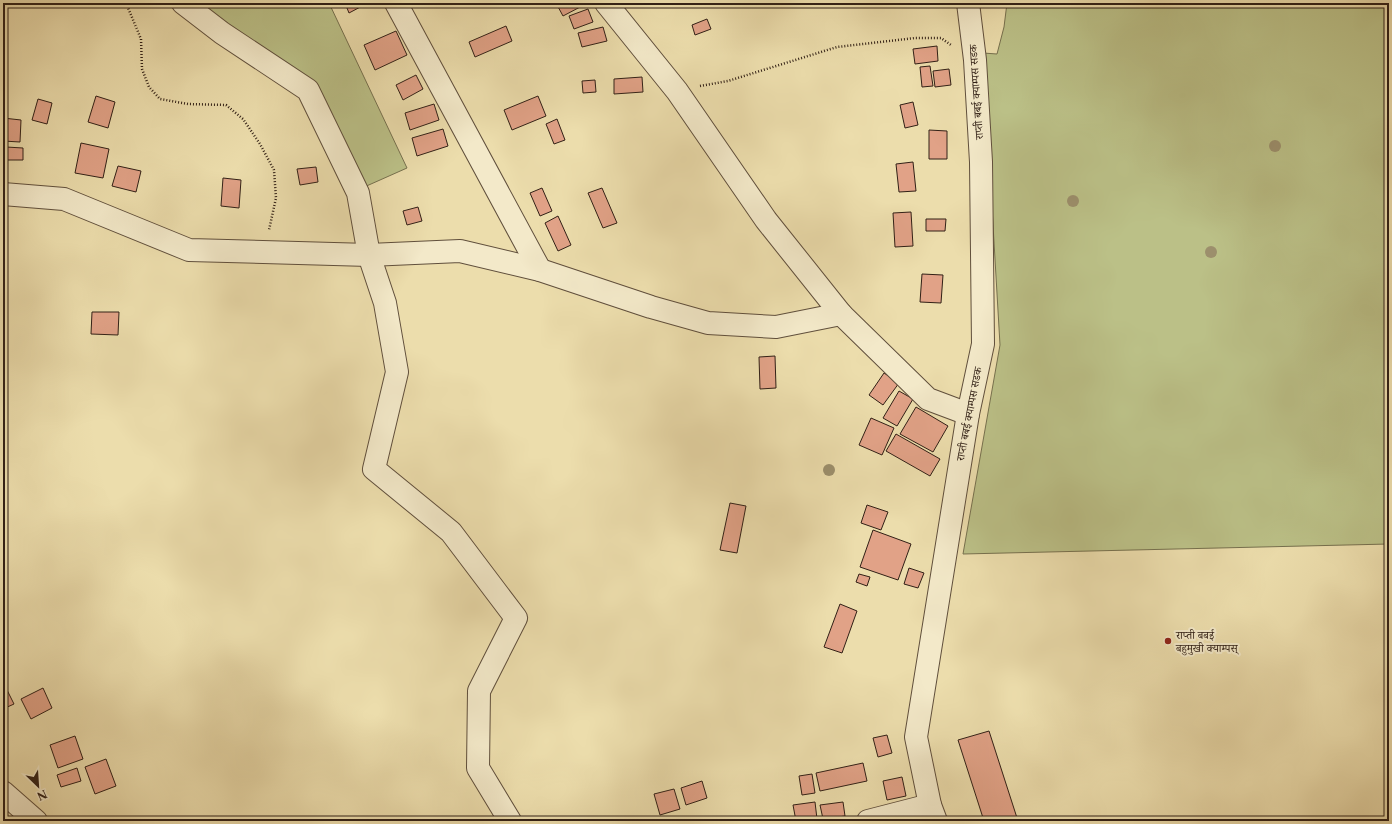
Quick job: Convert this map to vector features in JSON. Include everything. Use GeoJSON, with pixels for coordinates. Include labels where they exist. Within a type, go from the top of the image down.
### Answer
{"type":"FeatureCollection","features":[{"type":"Feature","properties":{"kind":"street"},"geometry":{"type":"LineString","coordinates":[[183,3],[222,33],[308,90],[358,193],[369,255],[385,303],[398,372],[374,469],[451,532],[516,618],[479,691],[478,768],[510,821]]}},
{"type":"Feature","properties":{"kind":"street"},"geometry":{"type":"LineString","coordinates":[[396,3],[540,270]]}},
{"type":"Feature","properties":{"kind":"street"},"geometry":{"type":"LineString","coordinates":[[606,3],[677,91],[766,220],[840,314],[928,399],[968,414]]}},
{"type":"Feature","properties":{"kind":"street","name":"राप्ती बबई क्याम्पस सडक"},"geometry":{"type":"LineString","coordinates":[[933,813],[916,737],[968,414],[983,344],[981,162],[975,60],[968,3]]}},
{"type":"Feature","properties":{"kind":"street"},"geometry":{"type":"LineString","coordinates":[[3,194],[64,199],[189,250],[369,255],[460,252],[540,270],[652,307],[708,323],[776,327],[840,314]]}},
{"type":"Feature","properties":{"kind":"street"},"geometry":{"type":"LineString","coordinates":[[3,792],[36,821]]}},
{"type":"Feature","properties":{"kind":"street"},"geometry":{"type":"LineString","coordinates":[[868,821],[933,813]]}},
{"type":"Feature","properties":{"kind":"path"},"geometry":{"type":"LineString","coordinates":[[126,3],[141,39],[142,70],[149,87],[160,99],[188,104],[226,105],[243,119],[260,144],[274,170],[276,198],[264,252]]}},
{"type":"Feature","properties":{"kind":"path"},"geometry":{"type":"LineString","coordinates":[[677,91],[728,81],[837,47],[915,38],[941,38],[975,60]]}},
{"type":"Feature","properties":{"kind":"green space"},"geometry":{"type":"Polygon","coordinates":[[[195,3],[329,3],[407,168],[362,188],[312,87],[195,3]]]}},
{"type":"Feature","properties":{"kind":"green space"},"geometry":{"type":"Polygon","coordinates":[[[1007,3],[1389,3],[1389,544],[963,554],[1000,345],[983,53],[997,54],[1004,27],[1007,3]]]}},
{"type":"Feature","properties":{"kind":"building"},"geometry":{"type":"Polygon","coordinates":[[[345,3],[363,3],[364,5],[349,13],[345,3]]]}},
{"type":"Feature","properties":{"kind":"building"},"geometry":{"type":"Polygon","coordinates":[[[556,3],[581,3],[582,6],[563,16],[556,3]]]}},
{"type":"Feature","properties":{"kind":"building"},"geometry":{"type":"Polygon","coordinates":[[[983,3],[1003,3],[1003,5],[984,6],[983,3]]]}},
{"type":"Feature","properties":{"kind":"building"},"geometry":{"type":"Polygon","coordinates":[[[588,9],[593,22],[574,29],[569,16],[588,9]]]}},
{"type":"Feature","properties":{"kind":"building"},"geometry":{"type":"Polygon","coordinates":[[[707,19],[711,29],[695,35],[692,25],[707,19]]]}},
{"type":"Feature","properties":{"kind":"building"},"geometry":{"type":"Polygon","coordinates":[[[506,26],[512,41],[475,57],[469,42],[506,26]]]}},
{"type":"Feature","properties":{"kind":"building"},"geometry":{"type":"Polygon","coordinates":[[[603,27],[607,41],[582,47],[578,33],[603,27]]]}},
{"type":"Feature","properties":{"kind":"building"},"geometry":{"type":"Polygon","coordinates":[[[396,31],[407,55],[375,70],[364,45],[396,31]]]}},
{"type":"Feature","properties":{"kind":"building"},"geometry":{"type":"Polygon","coordinates":[[[937,46],[938,61],[915,64],[913,49],[937,46]]]}},
{"type":"Feature","properties":{"kind":"building"},"geometry":{"type":"Polygon","coordinates":[[[930,66],[933,86],[922,87],[920,67],[930,66]]]}},
{"type":"Feature","properties":{"kind":"building"},"geometry":{"type":"Polygon","coordinates":[[[949,69],[951,85],[935,87],[933,71],[949,69]]]}},
{"type":"Feature","properties":{"kind":"building"},"geometry":{"type":"Polygon","coordinates":[[[416,75],[423,89],[403,100],[396,85],[416,75]]]}},
{"type":"Feature","properties":{"kind":"building"},"geometry":{"type":"Polygon","coordinates":[[[642,77],[643,92],[614,94],[614,79],[642,77]]]}},
{"type":"Feature","properties":{"kind":"building"},"geometry":{"type":"Polygon","coordinates":[[[595,80],[596,92],[583,93],[582,81],[595,80]]]}},
{"type":"Feature","properties":{"kind":"building"},"geometry":{"type":"Polygon","coordinates":[[[96,96],[115,102],[108,128],[88,122],[96,96]]]}},
{"type":"Feature","properties":{"kind":"building"},"geometry":{"type":"Polygon","coordinates":[[[538,96],[546,116],[512,130],[504,110],[538,96]]]}},
{"type":"Feature","properties":{"kind":"building"},"geometry":{"type":"Polygon","coordinates":[[[38,99],[52,103],[47,124],[32,120],[38,99]]]}},
{"type":"Feature","properties":{"kind":"building"},"geometry":{"type":"Polygon","coordinates":[[[913,102],[918,125],[905,128],[900,105],[913,102]]]}},
{"type":"Feature","properties":{"kind":"building"},"geometry":{"type":"Polygon","coordinates":[[[434,104],[439,120],[410,130],[405,113],[434,104]]]}},
{"type":"Feature","properties":{"kind":"building"},"geometry":{"type":"Polygon","coordinates":[[[3,118],[21,120],[20,142],[3,141],[3,118]]]}},
{"type":"Feature","properties":{"kind":"building"},"geometry":{"type":"Polygon","coordinates":[[[557,119],[565,140],[554,144],[546,124],[557,119]]]}},
{"type":"Feature","properties":{"kind":"building"},"geometry":{"type":"Polygon","coordinates":[[[443,129],[448,146],[417,156],[412,138],[443,129]]]}},
{"type":"Feature","properties":{"kind":"building"},"geometry":{"type":"Polygon","coordinates":[[[929,130],[947,131],[947,159],[929,159],[929,130]]]}},
{"type":"Feature","properties":{"kind":"building"},"geometry":{"type":"Polygon","coordinates":[[[81,143],[109,149],[103,178],[75,173],[81,143]]]}},
{"type":"Feature","properties":{"kind":"building"},"geometry":{"type":"Polygon","coordinates":[[[6,147],[23,148],[23,160],[6,160],[6,147]]]}},
{"type":"Feature","properties":{"kind":"building"},"geometry":{"type":"Polygon","coordinates":[[[913,162],[916,191],[899,192],[896,164],[913,162]]]}},
{"type":"Feature","properties":{"kind":"building"},"geometry":{"type":"Polygon","coordinates":[[[118,166],[141,171],[136,192],[112,186],[118,166]]]}},
{"type":"Feature","properties":{"kind":"building"},"geometry":{"type":"Polygon","coordinates":[[[316,167],[318,182],[300,185],[297,169],[316,167]]]}},
{"type":"Feature","properties":{"kind":"building"},"geometry":{"type":"Polygon","coordinates":[[[223,178],[241,180],[239,208],[221,206],[223,178]]]}},
{"type":"Feature","properties":{"kind":"building"},"geometry":{"type":"Polygon","coordinates":[[[542,188],[552,211],[540,216],[530,193],[542,188]]]}},
{"type":"Feature","properties":{"kind":"building"},"geometry":{"type":"Polygon","coordinates":[[[602,188],[617,223],[603,228],[588,193],[602,188]]]}},
{"type":"Feature","properties":{"kind":"building"},"geometry":{"type":"Polygon","coordinates":[[[418,207],[422,221],[407,225],[403,211],[418,207]]]}},
{"type":"Feature","properties":{"kind":"building"},"geometry":{"type":"Polygon","coordinates":[[[911,212],[913,246],[895,247],[893,213],[911,212]]]}},
{"type":"Feature","properties":{"kind":"building"},"geometry":{"type":"Polygon","coordinates":[[[558,216],[571,245],[558,251],[545,223],[558,216]]]}},
{"type":"Feature","properties":{"kind":"building"},"geometry":{"type":"Polygon","coordinates":[[[926,219],[946,219],[945,231],[926,231],[926,219]]]}},
{"type":"Feature","properties":{"kind":"building"},"geometry":{"type":"Polygon","coordinates":[[[922,274],[943,275],[941,303],[920,302],[922,274]]]}},
{"type":"Feature","properties":{"kind":"building"},"geometry":{"type":"Polygon","coordinates":[[[92,312],[119,312],[118,335],[91,334],[92,312]]]}},
{"type":"Feature","properties":{"kind":"building"},"geometry":{"type":"Polygon","coordinates":[[[775,356],[776,388],[760,389],[759,357],[775,356]]]}},
{"type":"Feature","properties":{"kind":"building"},"geometry":{"type":"Polygon","coordinates":[[[884,373],[899,383],[883,405],[869,395],[884,373]]]}},
{"type":"Feature","properties":{"kind":"building"},"geometry":{"type":"Polygon","coordinates":[[[899,391],[913,399],[897,426],[883,418],[899,391]]]}},
{"type":"Feature","properties":{"kind":"building"},"geometry":{"type":"Polygon","coordinates":[[[916,407],[948,426],[933,452],[900,434],[916,407]]]}},
{"type":"Feature","properties":{"kind":"building"},"geometry":{"type":"Polygon","coordinates":[[[871,418],[894,428],[882,455],[859,445],[871,418]]]}},
{"type":"Feature","properties":{"kind":"building"},"geometry":{"type":"Polygon","coordinates":[[[896,434],[940,459],[930,476],[886,451],[896,434]]]}},
{"type":"Feature","properties":{"kind":"building"},"geometry":{"type":"Polygon","coordinates":[[[730,503],[746,506],[737,553],[720,550],[730,503]]]}},
{"type":"Feature","properties":{"kind":"building"},"geometry":{"type":"Polygon","coordinates":[[[867,505],[888,512],[881,530],[861,523],[867,505]]]}},
{"type":"Feature","properties":{"kind":"building"},"geometry":{"type":"Polygon","coordinates":[[[873,530],[911,544],[898,580],[860,567],[873,530]]]}},
{"type":"Feature","properties":{"kind":"building"},"geometry":{"type":"Polygon","coordinates":[[[909,568],[924,573],[918,588],[904,584],[909,568]]]}},
{"type":"Feature","properties":{"kind":"building"},"geometry":{"type":"Polygon","coordinates":[[[859,574],[870,577],[867,586],[856,582],[859,574]]]}},
{"type":"Feature","properties":{"kind":"building"},"geometry":{"type":"Polygon","coordinates":[[[840,604],[857,611],[842,653],[824,647],[840,604]]]}},
{"type":"Feature","properties":{"kind":"building"},"geometry":{"type":"Polygon","coordinates":[[[6,688],[14,704],[3,709],[3,690],[6,688]]]}},
{"type":"Feature","properties":{"kind":"building"},"geometry":{"type":"Polygon","coordinates":[[[43,688],[52,708],[31,719],[21,699],[43,688]]]}},
{"type":"Feature","properties":{"kind":"building"},"geometry":{"type":"Polygon","coordinates":[[[989,731],[1018,821],[984,821],[958,740],[989,731]]]}},
{"type":"Feature","properties":{"kind":"building"},"geometry":{"type":"Polygon","coordinates":[[[887,735],[892,753],[878,757],[873,738],[887,735]]]}},
{"type":"Feature","properties":{"kind":"building"},"geometry":{"type":"Polygon","coordinates":[[[75,736],[83,759],[58,768],[50,745],[75,736]]]}},
{"type":"Feature","properties":{"kind":"building"},"geometry":{"type":"Polygon","coordinates":[[[106,759],[116,786],[95,794],[85,767],[106,759]]]}},
{"type":"Feature","properties":{"kind":"building"},"geometry":{"type":"Polygon","coordinates":[[[863,763],[867,781],[820,791],[816,773],[863,763]]]}},
{"type":"Feature","properties":{"kind":"building"},"geometry":{"type":"Polygon","coordinates":[[[77,768],[81,781],[61,787],[57,775],[77,768]]]}},
{"type":"Feature","properties":{"kind":"building"},"geometry":{"type":"Polygon","coordinates":[[[812,774],[815,793],[802,795],[799,776],[812,774]]]}},
{"type":"Feature","properties":{"kind":"building"},"geometry":{"type":"Polygon","coordinates":[[[902,777],[906,796],[887,800],[883,781],[902,777]]]}},
{"type":"Feature","properties":{"kind":"building"},"geometry":{"type":"Polygon","coordinates":[[[702,781],[707,798],[686,805],[681,788],[702,781]]]}},
{"type":"Feature","properties":{"kind":"building"},"geometry":{"type":"Polygon","coordinates":[[[674,789],[680,809],[660,815],[654,794],[674,789]]]}},
{"type":"Feature","properties":{"kind":"building"},"geometry":{"type":"Polygon","coordinates":[[[815,802],[817,819],[796,821],[793,805],[815,802]]]}},
{"type":"Feature","properties":{"kind":"building"},"geometry":{"type":"Polygon","coordinates":[[[843,802],[845,816],[823,819],[820,805],[843,802]]]}},
{"type":"Feature","properties":{"kind":"place","name":"राप्ती बबई बहुमुखी क्याम्पस्"},"geometry":{"type":"Point","coordinates":[1168,641]}}]}
